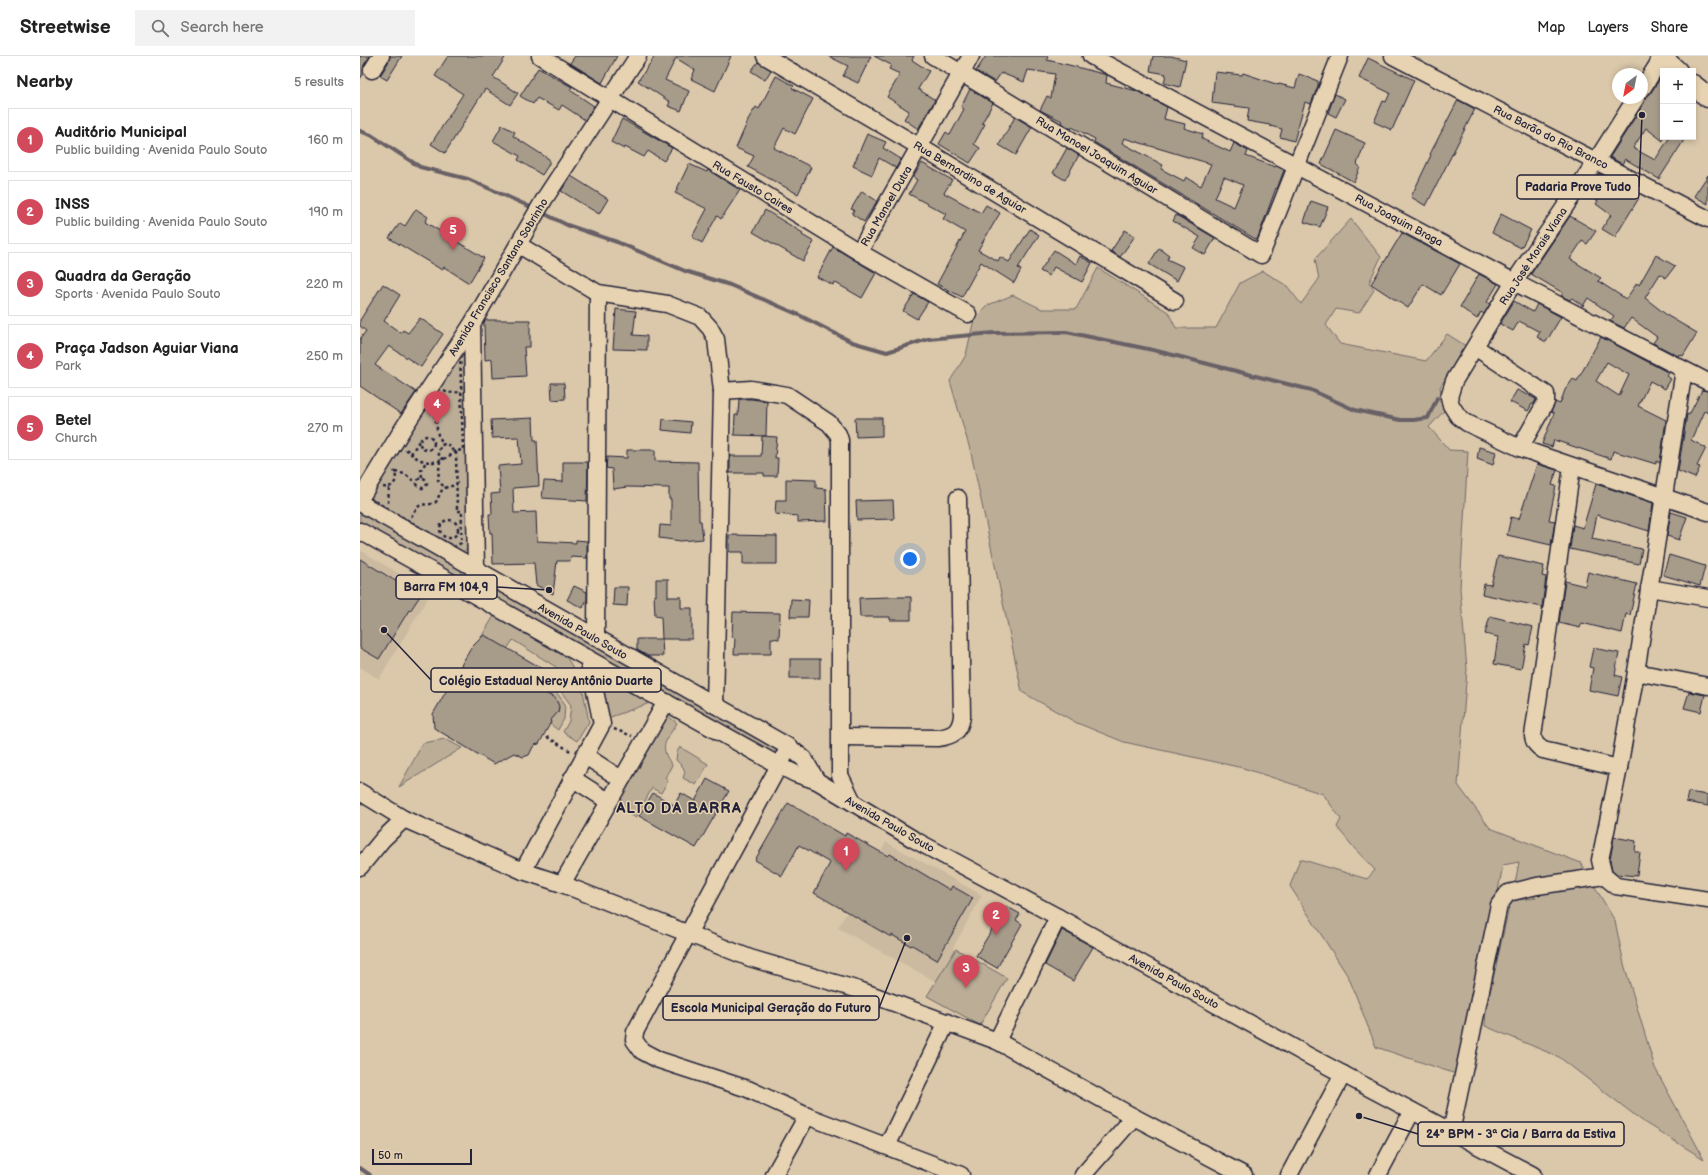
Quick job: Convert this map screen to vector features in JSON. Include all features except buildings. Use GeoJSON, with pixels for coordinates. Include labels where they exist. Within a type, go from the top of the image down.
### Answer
{"type":"FeatureCollection","features":[{"type":"Feature","properties":{"kind":"main road"},"geometry":{"type":"LineString","coordinates":[[1662,57],[1674,68]]}},
{"type":"Feature","properties":{"kind":"main road"},"geometry":{"type":"LineString","coordinates":[[1696,87],[1708,97]]}},
{"type":"Feature","properties":{"kind":"street"},"geometry":{"type":"LineString","coordinates":[[372,70],[381,56]]}},
{"type":"Feature","properties":{"kind":"street","name":"Rua Fausto Caires"},"geometry":{"type":"LineString","coordinates":[[540,56],[859,252],[968,314]]}},
{"type":"Feature","properties":{"kind":"street","name":"Avenida Francisco Santana Sobrinho"},"geometry":{"type":"LineString","coordinates":[[360,499],[404,427],[472,324],[545,198],[638,56]]}},
{"type":"Feature","properties":{"kind":"street","name":"Rua Bernardino de Aguiar"},"geometry":{"type":"LineString","coordinates":[[764,56],[920,147],[1175,301]]}},
{"type":"Feature","properties":{"kind":"street","name":"Rua Manoel Joaquim Aguiar"},"geometry":{"type":"LineString","coordinates":[[932,56],[1261,255],[1297,166]]}},
{"type":"Feature","properties":{"kind":"street","name":"Rua Manoel Dutra"},"geometry":{"type":"LineString","coordinates":[[859,252],[972,56]]}},
{"type":"Feature","properties":{"kind":"street","name":"Rua Joaquim Braga"},"geometry":{"type":"LineString","coordinates":[[1091,56],[1514,282],[1708,382]]}},
{"type":"Feature","properties":{"kind":"street"},"geometry":{"type":"LineString","coordinates":[[1297,166],[1340,56]]}},
{"type":"Feature","properties":{"kind":"street","name":"Rua Barão do Rio Branco"},"geometry":{"type":"LineString","coordinates":[[1393,56],[1708,219]]}},
{"type":"Feature","properties":{"kind":"street"},"geometry":{"type":"LineString","coordinates":[[1648,79],[1662,57]]}},
{"type":"Feature","properties":{"kind":"street","name":"Rua José Morais Viana"},"geometry":{"type":"LineString","coordinates":[[1520,448],[1467,423],[1458,416],[1451,405],[1449,397],[1454,381],[1514,282],[1596,161],[1632,104]]}},
{"type":"Feature","properties":{"kind":"street"},"geometry":{"type":"LineString","coordinates":[[519,245],[598,293],[667,304],[700,317],[706,322],[716,339],[722,391],[715,705]]}},
{"type":"Feature","properties":{"kind":"street"},"geometry":{"type":"LineString","coordinates":[[596,638],[598,293]]}},
{"type":"Feature","properties":{"kind":"street"},"geometry":{"type":"LineString","coordinates":[[467,591],[476,570],[472,324]]}},
{"type":"Feature","properties":{"kind":"street"},"geometry":{"type":"LineString","coordinates":[[1475,347],[1546,394],[1546,402],[1520,448],[1572,467],[1708,512]]}},
{"type":"Feature","properties":{"kind":"street"},"geometry":{"type":"LineString","coordinates":[[1684,370],[1636,672],[1619,768],[1600,860],[1604,876],[1616,886],[1708,900]]}},
{"type":"Feature","properties":{"kind":"street"},"geometry":{"type":"LineString","coordinates":[[722,391],[751,390],[787,395],[829,423],[838,434],[840,440],[840,775],[853,802]]}},
{"type":"Feature","properties":{"kind":"street"},"geometry":{"type":"LineString","coordinates":[[1572,467],[1532,736],[1534,742],[1543,750],[1619,768]]}},
{"type":"Feature","properties":{"kind":"street"},"geometry":{"type":"LineString","coordinates":[[841,737],[938,738],[950,736],[956,733],[959,729],[962,716],[958,498]]}},
{"type":"Feature","properties":{"kind":"street","name":"Avenida Paulo Souto"},"geometry":{"type":"LineString","coordinates":[[360,503],[789,747],[804,760],[817,781]]}},
{"type":"Feature","properties":{"kind":"street","name":"Avenida Paulo Souto"},"geometry":{"type":"LineString","coordinates":[[360,531],[778,765],[796,774],[817,781],[913,839],[1343,1074],[1534,1175]]}},
{"type":"Feature","properties":{"kind":"street"},"geometry":{"type":"LineString","coordinates":[[1649,588],[1708,598]]}},
{"type":"Feature","properties":{"kind":"street"},"geometry":{"type":"LineString","coordinates":[[523,871],[602,724],[588,658]]}},
{"type":"Feature","properties":{"kind":"street"},"geometry":{"type":"LineString","coordinates":[[1636,672],[1708,686]]}},
{"type":"Feature","properties":{"kind":"street"},"geometry":{"type":"LineString","coordinates":[[562,884],[608,801],[666,702]]}},
{"type":"Feature","properties":{"kind":"street"},"geometry":{"type":"LineString","coordinates":[[789,747],[635,1032],[634,1040],[642,1051],[654,1057],[748,1089],[807,1116],[961,1175]]}},
{"type":"Feature","properties":{"kind":"street"},"geometry":{"type":"LineString","coordinates":[[584,756],[621,779]]}},
{"type":"Feature","properties":{"kind":"street"},"geometry":{"type":"LineString","coordinates":[[572,778],[608,801]]}},
{"type":"Feature","properties":{"kind":"street"},"geometry":{"type":"LineString","coordinates":[[360,792],[404,819],[523,871],[562,884],[750,958],[860,990],[997,1041],[1134,1117],[1244,1175]]}},
{"type":"Feature","properties":{"kind":"street"},"geometry":{"type":"LineString","coordinates":[[360,867],[383,839],[404,819]]}},
{"type":"Feature","properties":{"kind":"street"},"geometry":{"type":"LineString","coordinates":[[1451,1132],[1499,905],[1508,893],[1537,886],[1604,876]]}},
{"type":"Feature","properties":{"kind":"street"},"geometry":{"type":"LineString","coordinates":[[997,1041],[1058,917]]}},
{"type":"Feature","properties":{"kind":"street"},"geometry":{"type":"LineString","coordinates":[[887,1146],[947,1022]]}},
{"type":"Feature","properties":{"kind":"street"},"geometry":{"type":"LineString","coordinates":[[1289,1175],[1343,1074]]}},
{"type":"Feature","properties":{"kind":"street"},"geometry":{"type":"LineString","coordinates":[[1378,1175],[1412,1111]]}},
{"type":"Feature","properties":{"kind":"street"},"geometry":{"type":"LineString","coordinates":[[774,1175],[807,1116]]}},
{"type":"Feature","properties":{"kind":"street"},"geometry":{"type":"LineString","coordinates":[[1083,1175],[1134,1117]]}},
{"type":"Feature","properties":{"kind":"path"},"geometry":{"type":"LineString","coordinates":[[402,444],[411,454],[426,462],[440,461],[445,459],[455,452],[463,450],[460,350],[425,406],[369,498],[454,547],[461,543],[462,510],[457,511],[455,452],[450,446],[444,445],[439,449],[438,453],[441,458],[445,459]]}},
{"type":"Feature","properties":{"kind":"path"},"geometry":{"type":"LineString","coordinates":[[437,387],[448,393],[461,392]]}},
{"type":"Feature","properties":{"kind":"path"},"geometry":{"type":"LineString","coordinates":[[425,406],[435,416],[438,435],[444,445]]}},
{"type":"Feature","properties":{"kind":"path"},"geometry":{"type":"LineString","coordinates":[[411,454],[420,441],[425,436],[430,437],[434,442],[433,447],[427,451],[422,450],[420,441]]}},
{"type":"Feature","properties":{"kind":"path"},"geometry":{"type":"LineString","coordinates":[[440,461],[438,480],[444,487]]}},
{"type":"Feature","properties":{"kind":"path"},"geometry":{"type":"LineString","coordinates":[[395,472],[405,474],[421,488],[426,486],[427,482],[422,477],[421,470],[426,462]]}},
{"type":"Feature","properties":{"kind":"path"},"geometry":{"type":"LineString","coordinates":[[417,483],[422,477]]}},
{"type":"Feature","properties":{"kind":"path"},"geometry":{"type":"LineString","coordinates":[[408,521],[417,507],[423,504],[432,504],[436,502],[440,491],[444,487],[457,485]]}},
{"type":"Feature","properties":{"kind":"path"},"geometry":{"type":"LineString","coordinates":[[388,509],[389,487]]}},
{"type":"Feature","properties":{"kind":"path"},"geometry":{"type":"LineString","coordinates":[[447,520],[453,520],[459,527],[458,534],[450,538],[444,537],[440,529],[442,523],[447,520]]}},
{"type":"Feature","properties":{"kind":"path"},"geometry":{"type":"LineString","coordinates":[[602,724],[644,740]]}},
{"type":"Feature","properties":{"kind":"path"},"geometry":{"type":"LineString","coordinates":[[547,737],[584,756]]}},
{"type":"Feature","properties":{"kind":"shaded area"},"geometry":{"type":"Polygon","coordinates":[[[1351,219],[1381,257],[1369,283],[1374,290],[1359,313],[1336,309],[1326,325],[1340,344],[1426,361],[1447,334],[1466,346],[1440,387],[1445,410],[1429,427],[1449,450],[1468,451],[1460,588],[1467,669],[1458,785],[1490,828],[1581,863],[1615,921],[1624,964],[1655,1068],[1704,1159],[1645,1123],[1559,1057],[1485,1026],[1486,1011],[1510,903],[1517,900],[1536,898],[1514,889],[1519,862],[1503,865],[1462,1076],[1376,1047],[1349,978],[1290,886],[1300,859],[1367,879],[1375,870],[1337,827],[1341,819],[1323,794],[1243,768],[1124,742],[1077,723],[1022,692],[971,453],[950,381],[966,355],[974,319],[988,305],[1013,295],[1042,309],[1076,309],[1098,268],[1168,312],[1176,328],[1216,328],[1240,283],[1263,271],[1287,286],[1301,304],[1319,279],[1315,259],[1351,219]]]}},
{"type":"Feature","properties":{"kind":"shaded area"},"geometry":{"type":"Polygon","coordinates":[[[464,347],[467,549],[461,554],[362,501],[464,347]]]}},
{"type":"Feature","properties":{"kind":"shaded area"},"geometry":{"type":"Polygon","coordinates":[[[360,513],[460,569],[462,572],[458,578],[360,525],[360,513]]]}},
{"type":"Feature","properties":{"kind":"shaded area"},"geometry":{"type":"Polygon","coordinates":[[[360,550],[431,593],[379,679],[360,667],[360,550]]]}},
{"type":"Feature","properties":{"kind":"shaded area"},"geometry":{"type":"Polygon","coordinates":[[[481,580],[776,746],[776,750],[773,754],[475,589],[476,584],[481,580]]]}},
{"type":"Feature","properties":{"kind":"shaded area"},"geometry":{"type":"Polygon","coordinates":[[[494,616],[567,658],[576,673],[583,691],[589,722],[577,741],[563,732],[569,721],[571,705],[556,685],[556,667],[513,640],[507,649],[484,635],[480,639],[494,616]]]}},
{"type":"Feature","properties":{"kind":"shaded area"},"geometry":{"type":"Polygon","coordinates":[[[594,669],[653,702],[605,719],[594,669]]]}},
{"type":"Feature","properties":{"kind":"shaded area"},"geometry":{"type":"Polygon","coordinates":[[[554,689],[565,704],[564,719],[558,730],[550,724],[549,719],[554,716],[559,709],[557,701],[550,696],[554,689]]]}},
{"type":"Feature","properties":{"kind":"shaded area"},"geometry":{"type":"Polygon","coordinates":[[[665,714],[677,723],[665,744],[665,753],[672,765],[665,778],[668,781],[661,793],[652,788],[636,818],[614,804],[665,714]]]}},
{"type":"Feature","properties":{"kind":"shaded area"},"geometry":{"type":"Polygon","coordinates":[[[445,739],[462,748],[399,787],[423,743],[445,739]]]}},
{"type":"Feature","properties":{"kind":"shaded area"},"geometry":{"type":"Polygon","coordinates":[[[680,747],[708,764],[696,785],[683,778],[685,772],[683,767],[676,760],[677,752],[680,747]]]}},
{"type":"Feature","properties":{"kind":"shaded area"},"geometry":{"type":"Polygon","coordinates":[[[886,842],[982,895],[953,948],[1007,978],[980,1025],[927,996],[935,981],[838,928],[886,842]]]}},
{"type":"Feature","properties":{"kind":"shaded area"},"geometry":{"type":"Polygon","coordinates":[[[956,949],[1007,978],[980,1025],[927,996],[956,949]]]}},
{"type":"Feature","properties":{"kind":"waterway"},"geometry":{"type":"LineString","coordinates":[[360,131],[371,135],[420,167],[468,179],[535,209]]}},
{"type":"Feature","properties":{"kind":"waterway"},"geometry":{"type":"LineString","coordinates":[[541,212],[567,225],[617,242],[685,271],[730,285],[797,314],[852,342],[887,352],[928,339],[994,333],[1066,332],[1153,350],[1311,390],[1355,410],[1400,420],[1428,418],[1437,398]]}},
{"type":"Feature","properties":{"kind":"waterway"},"geometry":{"type":"LineString","coordinates":[[360,1168],[370,1175]]}},
{"type":"Feature","properties":{"kind":"place","name":"Padaria Prove Tudo"},"geometry":{"type":"Point","coordinates":[1642,115]}},
{"type":"Feature","properties":{"kind":"place","name":"Betel"},"geometry":{"type":"Point","coordinates":[453,250]}},
{"type":"Feature","properties":{"kind":"place","name":"Praça Jadson Aguiar Viana"},"geometry":{"type":"Point","coordinates":[437,424]}},
{"type":"Feature","properties":{"kind":"place","name":"Barra FM 104,9"},"geometry":{"type":"Point","coordinates":[549,590]}},
{"type":"Feature","properties":{"kind":"place","name":"Colégio Estadual Nercy Antônio Duarte"},"geometry":{"type":"Point","coordinates":[384,630]}},
{"type":"Feature","properties":{"kind":"place","name":"Auditório Municipal"},"geometry":{"type":"Point","coordinates":[846,871]}},
{"type":"Feature","properties":{"kind":"place","name":"INSS"},"geometry":{"type":"Point","coordinates":[996,935]}},
{"type":"Feature","properties":{"kind":"place","name":"Escola Municipal Geração do Futuro"},"geometry":{"type":"Point","coordinates":[907,938]}},
{"type":"Feature","properties":{"kind":"place","name":"Quadra da Geração"},"geometry":{"type":"Point","coordinates":[966,988]}},
{"type":"Feature","properties":{"kind":"place","name":"24º BPM - 3ª Cia / Barra da Estiva"},"geometry":{"type":"Point","coordinates":[1359,1116]}},
{"type":"Feature","properties":{"kind":"district","name":"ALTO DA BARRA"},"geometry":{"type":"Point","coordinates":[679,808]}}]}
